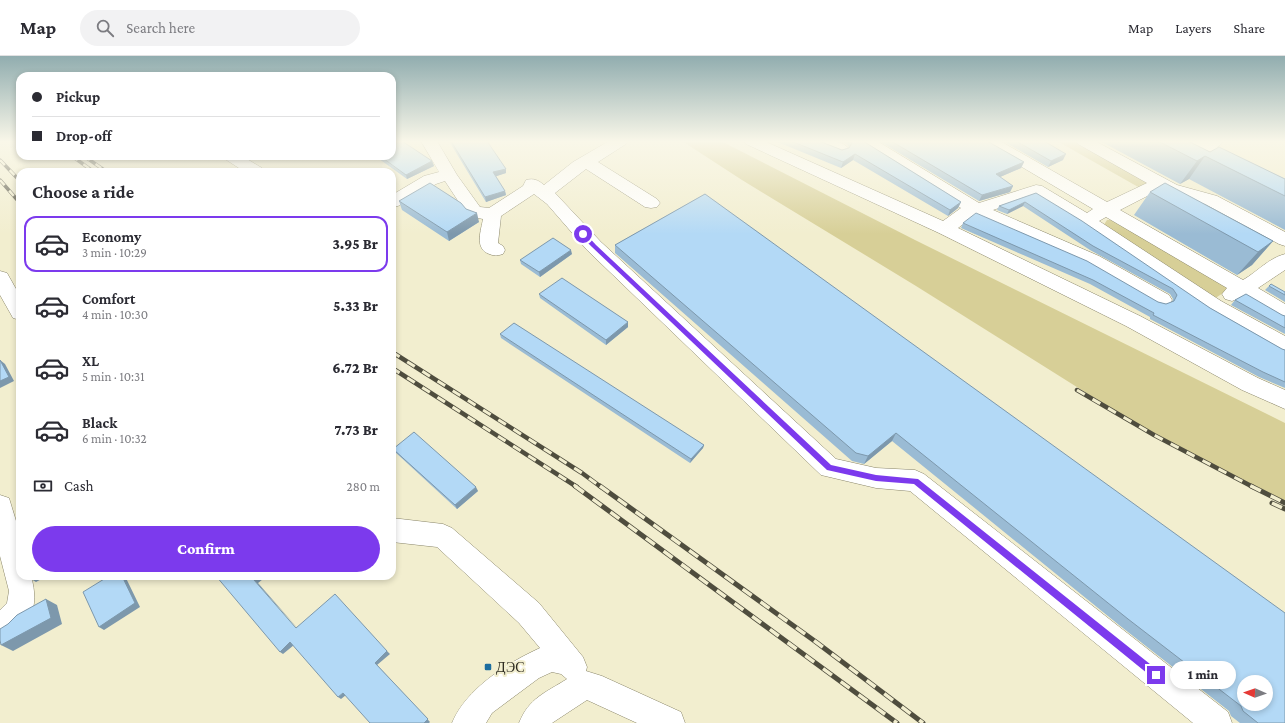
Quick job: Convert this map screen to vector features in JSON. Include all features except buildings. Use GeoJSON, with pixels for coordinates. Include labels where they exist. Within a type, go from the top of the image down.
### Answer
{"type":"FeatureCollection","features":[{"type":"Feature","properties":{"kind":"street"},"geometry":{"type":"LineString","coordinates":[[447,172],[474,212],[492,214],[528,189],[532,184],[553,200],[594,246],[829,468],[876,478],[916,481],[1217,723]]}},
{"type":"Feature","properties":{"kind":"street"},"geometry":{"type":"LineString","coordinates":[[544,194],[573,172]]}},
{"type":"Feature","properties":{"kind":"street"},"geometry":{"type":"LineString","coordinates":[[603,172],[652,203]]}},
{"type":"Feature","properties":{"kind":"street"},"geometry":{"type":"LineString","coordinates":[[820,172],[945,229],[1133,321],[1250,384],[1285,400]]}},
{"type":"Feature","properties":{"kind":"street"},"geometry":{"type":"LineString","coordinates":[[916,172],[977,210],[1092,260],[1162,300]]}},
{"type":"Feature","properties":{"kind":"street"},"geometry":{"type":"LineString","coordinates":[[1044,172],[1250,284],[1285,296]]}},
{"type":"Feature","properties":{"kind":"street"},"geometry":{"type":"LineString","coordinates":[[1139,172],[1171,189],[1211,200],[1285,240]]}},
{"type":"Feature","properties":{"kind":"street"},"geometry":{"type":"LineString","coordinates":[[1258,172],[1285,187]]}},
{"type":"Feature","properties":{"kind":"street"},"geometry":{"type":"LineString","coordinates":[[396,200],[430,180],[449,175]]}},
{"type":"Feature","properties":{"kind":"street"},"geometry":{"type":"LineString","coordinates":[[1086,220],[1158,183]]}},
{"type":"Feature","properties":{"kind":"street"},"geometry":{"type":"LineString","coordinates":[[945,229],[970,210],[977,210],[1036,190],[1086,220],[1214,306],[1285,346]]}},
{"type":"Feature","properties":{"kind":"street"},"geometry":{"type":"LineString","coordinates":[[999,202],[1019,216],[1009,225]]}},
{"type":"Feature","properties":{"kind":"street"},"geometry":{"type":"LineString","coordinates":[[492,214],[489,246],[496,250]]}},
{"type":"Feature","properties":{"kind":"street"},"geometry":{"type":"LineString","coordinates":[[1214,306],[1285,260]]}},
{"type":"Feature","properties":{"kind":"street"},"geometry":{"type":"LineString","coordinates":[[2,283],[16,306]]}},
{"type":"Feature","properties":{"kind":"street"},"geometry":{"type":"LineString","coordinates":[[1250,284],[1285,313]]}},
{"type":"Feature","properties":{"kind":"street"},"geometry":{"type":"LineString","coordinates":[[0,506],[16,568]]}},
{"type":"Feature","properties":{"kind":"street"},"geometry":{"type":"LineString","coordinates":[[396,530],[443,536],[529,613],[577,673],[592,686],[670,723]]}},
{"type":"Feature","properties":{"kind":"street"},"geometry":{"type":"LineString","coordinates":[[0,625],[9,620],[20,609],[22,591],[19,580]]}},
{"type":"Feature","properties":{"kind":"street"},"geometry":{"type":"LineString","coordinates":[[467,723],[482,703],[529,668],[551,658],[577,673]]}},
{"type":"Feature","properties":{"kind":"street"},"geometry":{"type":"LineString","coordinates":[[538,718],[577,673]]}},
{"type":"Feature","properties":{"kind":"shaded area"},"geometry":{"type":"Polygon","coordinates":[[[730,172],[782,172],[915,240],[1285,423],[1285,501],[1217,468],[1123,416],[916,286],[730,172]]]}},
{"type":"Feature","properties":{"kind":"shaded area"},"geometry":{"type":"Polygon","coordinates":[[[1112,172],[1136,172],[1152,181],[1140,188],[1112,172]]]}},
{"type":"Feature","properties":{"kind":"shaded area"},"geometry":{"type":"Polygon","coordinates":[[[1118,219],[1232,287],[1211,301],[1103,226],[1107,220],[1118,219]]]}},
{"type":"Feature","properties":{"kind":"railway"},"geometry":{"type":"LineString","coordinates":[[12,172],[16,177]]}},
{"type":"Feature","properties":{"kind":"railway"},"geometry":{"type":"LineString","coordinates":[[0,180],[16,198]]}},
{"type":"Feature","properties":{"kind":"railway"},"geometry":{"type":"LineString","coordinates":[[396,355],[582,473],[601,487]]}},
{"type":"Feature","properties":{"kind":"railway"},"geometry":{"type":"LineString","coordinates":[[396,371],[577,487]]}},
{"type":"Feature","properties":{"kind":"railway"},"geometry":{"type":"LineString","coordinates":[[1077,390],[1154,435],[1253,487]]}},
{"type":"Feature","properties":{"kind":"railway"},"geometry":{"type":"LineString","coordinates":[[575,486],[897,723]]}},
{"type":"Feature","properties":{"kind":"railway"},"geometry":{"type":"LineString","coordinates":[[600,486],[816,642],[923,723]]}},
{"type":"Feature","properties":{"kind":"railway"},"geometry":{"type":"LineString","coordinates":[[1253,487],[1285,503]]}},
{"type":"Feature","properties":{"kind":"railway"},"geometry":{"type":"LineString","coordinates":[[1272,503],[1285,509]]}},
{"type":"Feature","properties":{"kind":"place","name":"ДЭС"},"geometry":{"type":"Point","coordinates":[488,667]}},
{"type":"Feature","properties":{"kind":"route"},"geometry":{"type":"LineString","coordinates":[[583,234],[829,468],[876,478],[916,481],[1156,675]]}}]}
